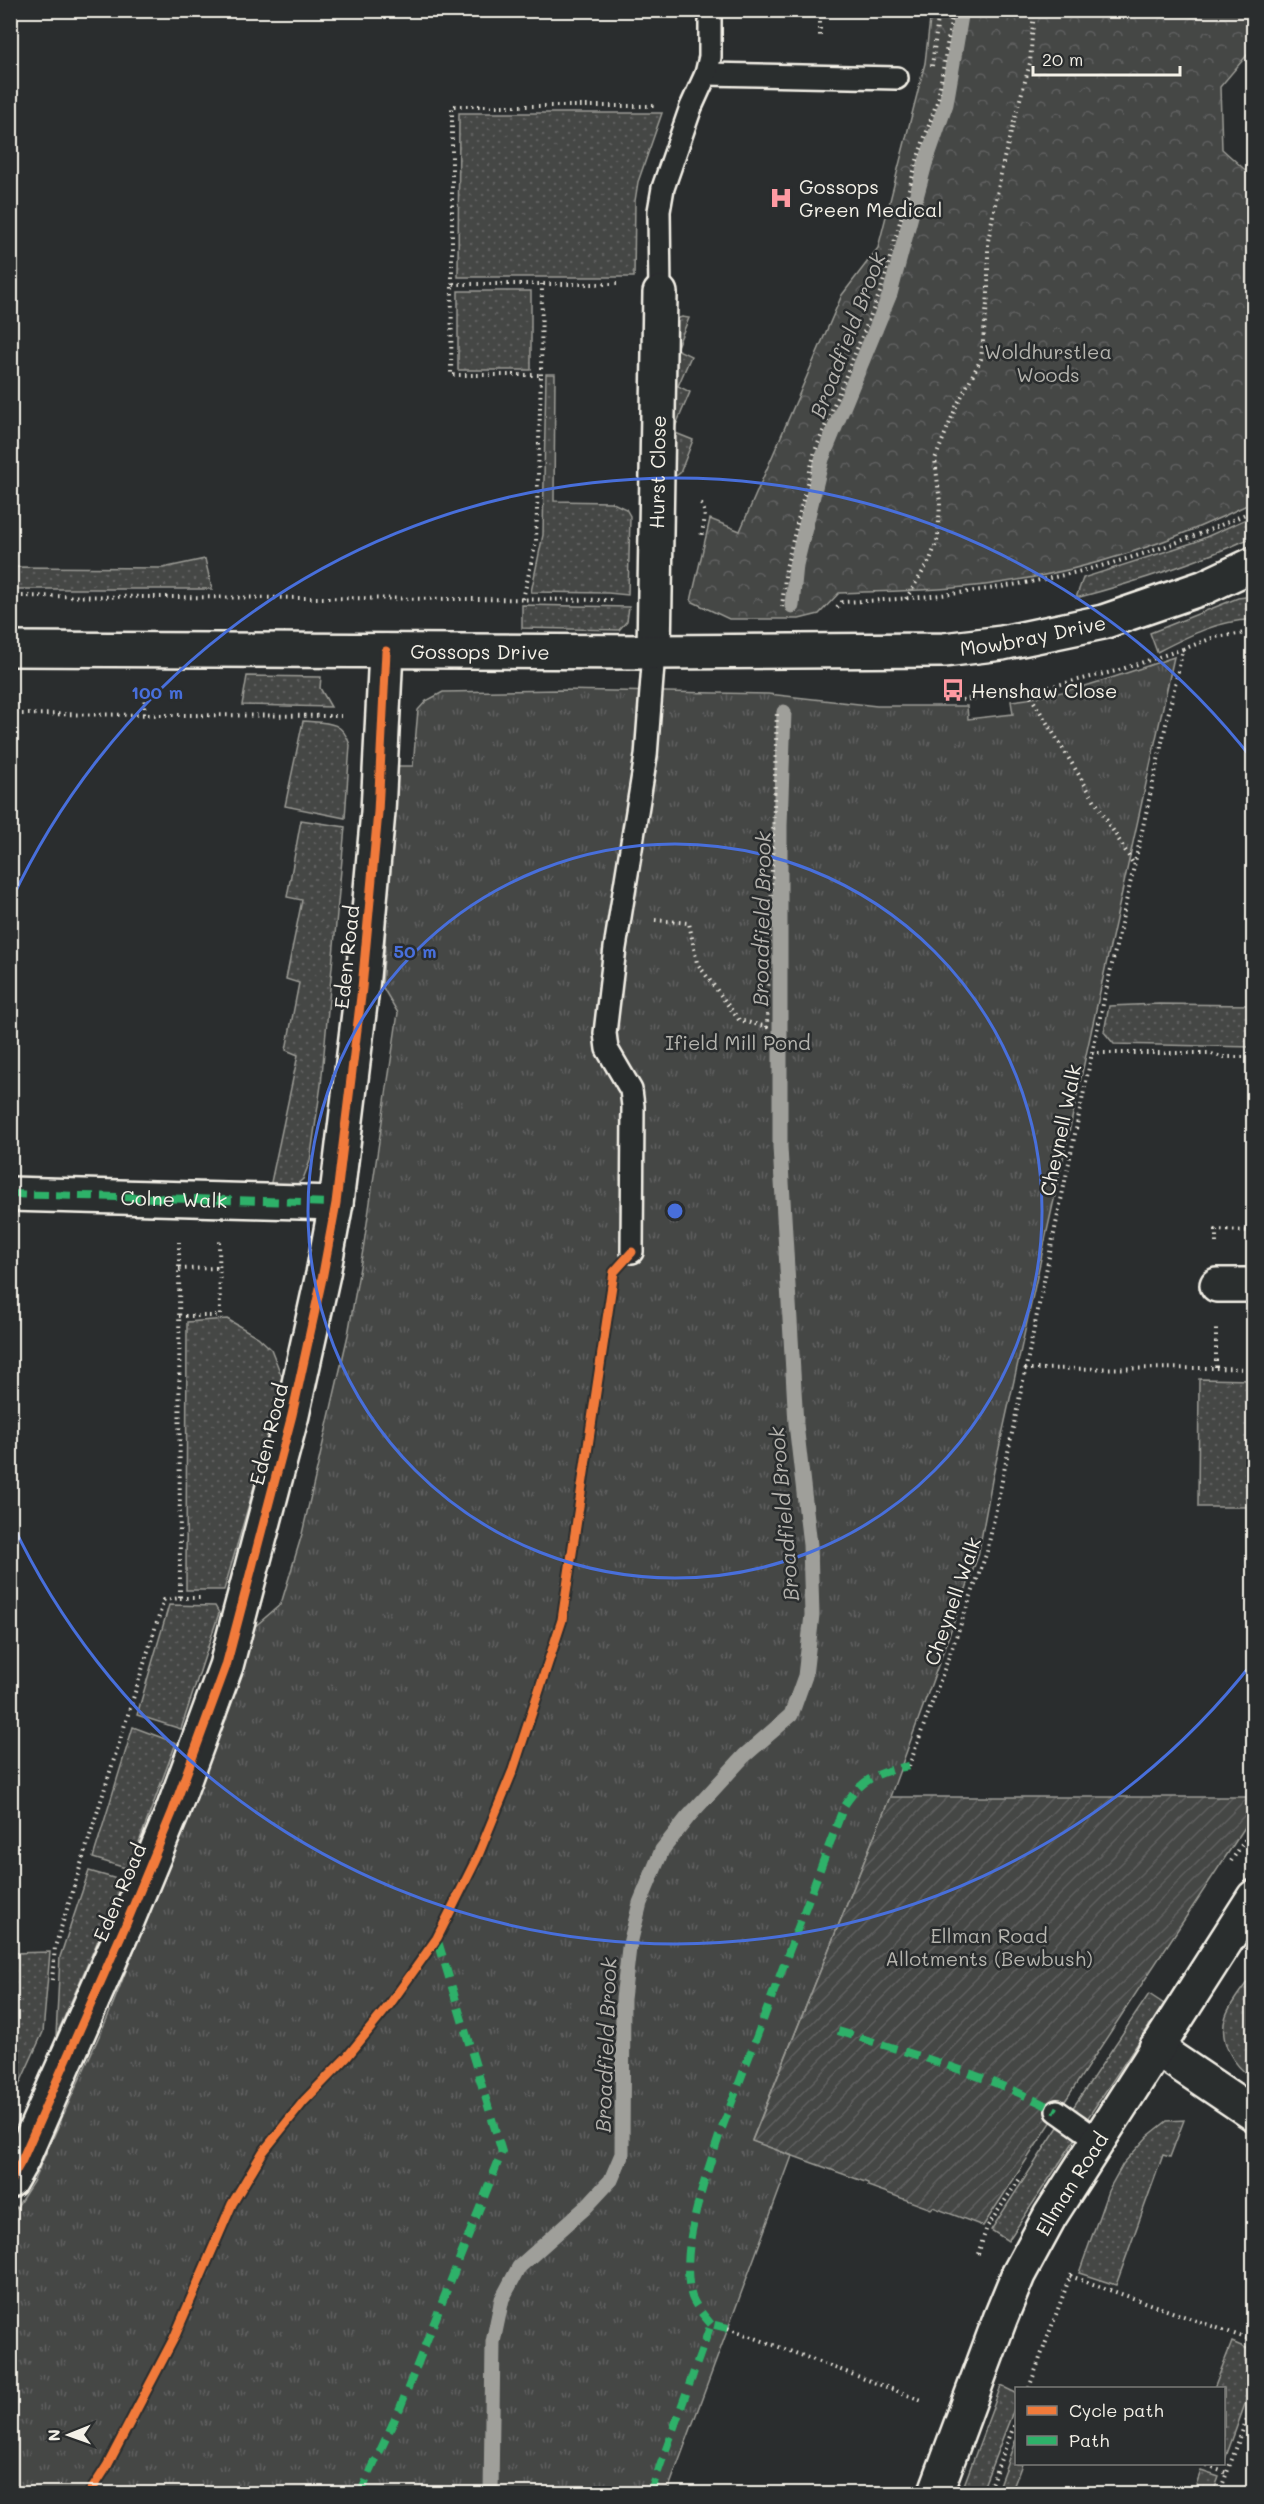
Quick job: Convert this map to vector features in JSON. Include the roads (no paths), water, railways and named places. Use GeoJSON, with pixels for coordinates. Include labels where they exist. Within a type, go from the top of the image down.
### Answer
{"type":"FeatureCollection","features":[{"type":"Feature","properties":{"kind":"street","name":"Hurst Close"},"geometry":{"type":"LineString","coordinates":[[654,651],[660,288]]}},
{"type":"Feature","properties":{"kind":"street","name":"Mowbray Drive"},"geometry":{"type":"LineString","coordinates":[[814,651],[944,650],[1002,643],[1055,633],[1157,605],[1205,587],[1254,564]]}},
{"type":"Feature","properties":{"kind":"street","name":"Gossops Drive"},"geometry":{"type":"LineString","coordinates":[[10,649],[814,651]]}},
{"type":"Feature","properties":{"kind":"street","name":"Eden Road"},"geometry":{"type":"LineString","coordinates":[[10,2181],[22,2160],[172,1813],[226,1665],[292,1415],[336,1203],[362,988],[378,812],[386,651]]}},
{"type":"Feature","properties":{"kind":"street","name":"Colne Walk"},"geometry":{"type":"LineString","coordinates":[[10,1194],[336,1203]]}},
{"type":"Feature","properties":{"kind":"street"},"geometry":{"type":"LineString","coordinates":[[1216,1285],[1254,1285]]}},
{"type":"Feature","properties":{"kind":"street","name":"Ellman Road"},"geometry":{"type":"LineString","coordinates":[[935,2493],[1018,2275],[1050,2216],[1254,1897]]}},
{"type":"Feature","properties":{"kind":"street"},"geometry":{"type":"LineString","coordinates":[[1156,2048],[1254,2114]]}},
{"type":"Feature","properties":{"kind":"lane"},"geometry":{"type":"LineString","coordinates":[[660,288],[659,211],[663,188],[691,106],[706,74],[710,57],[710,10]]}},
{"type":"Feature","properties":{"kind":"lane"},"geometry":{"type":"LineString","coordinates":[[706,74],[897,78]]}},
{"type":"Feature","properties":{"kind":"lane"},"geometry":{"type":"LineString","coordinates":[[632,1252],[633,1106],[631,1090],[607,1049],[605,1033],[646,756],[654,651]]}},
{"type":"Feature","properties":{"kind":"lane"},"geometry":{"type":"LineString","coordinates":[[1057,2111],[1098,2140]]}},
{"type":"Feature","properties":{"kind":"waterway","name":"Broadfield Brook"},"geometry":{"type":"LineString","coordinates":[[792,606],[796,565],[822,459],[890,294],[925,164],[946,104],[962,10]]}},
{"type":"Feature","properties":{"kind":"waterway","name":"Broadfield Brook"},"geometry":{"type":"LineString","coordinates":[[491,2494],[493,2342],[502,2299],[519,2267],[585,2208],[611,2180],[622,2154],[623,1999],[629,1948],[640,1903],[662,1850],[688,1817],[744,1756],[791,1715],[805,1676],[812,1615],[810,1545],[796,1424],[780,1147],[780,826],[784,712]]}},
{"type":"Feature","properties":{"kind":"place","name":"Gossops Green Medical"},"geometry":{"type":"Point","coordinates":[781,198]}},
{"type":"Feature","properties":{"kind":"place","name":"Henshaw Close"},"geometry":{"type":"Point","coordinates":[953,690]}},
{"type":"Feature","properties":{"kind":"park label","name":"Woldhurstlea Woods"},"geometry":{"type":"Point","coordinates":[1048,362]}},
{"type":"Feature","properties":{"kind":"park label","name":"Ifield Mill Pond"},"geometry":{"type":"Point","coordinates":[738,1042]}},
{"type":"Feature","properties":{"kind":"park label","name":"Ellman Road Allotments (Bewbush)"},"geometry":{"type":"Point","coordinates":[989,1946]}}]}
